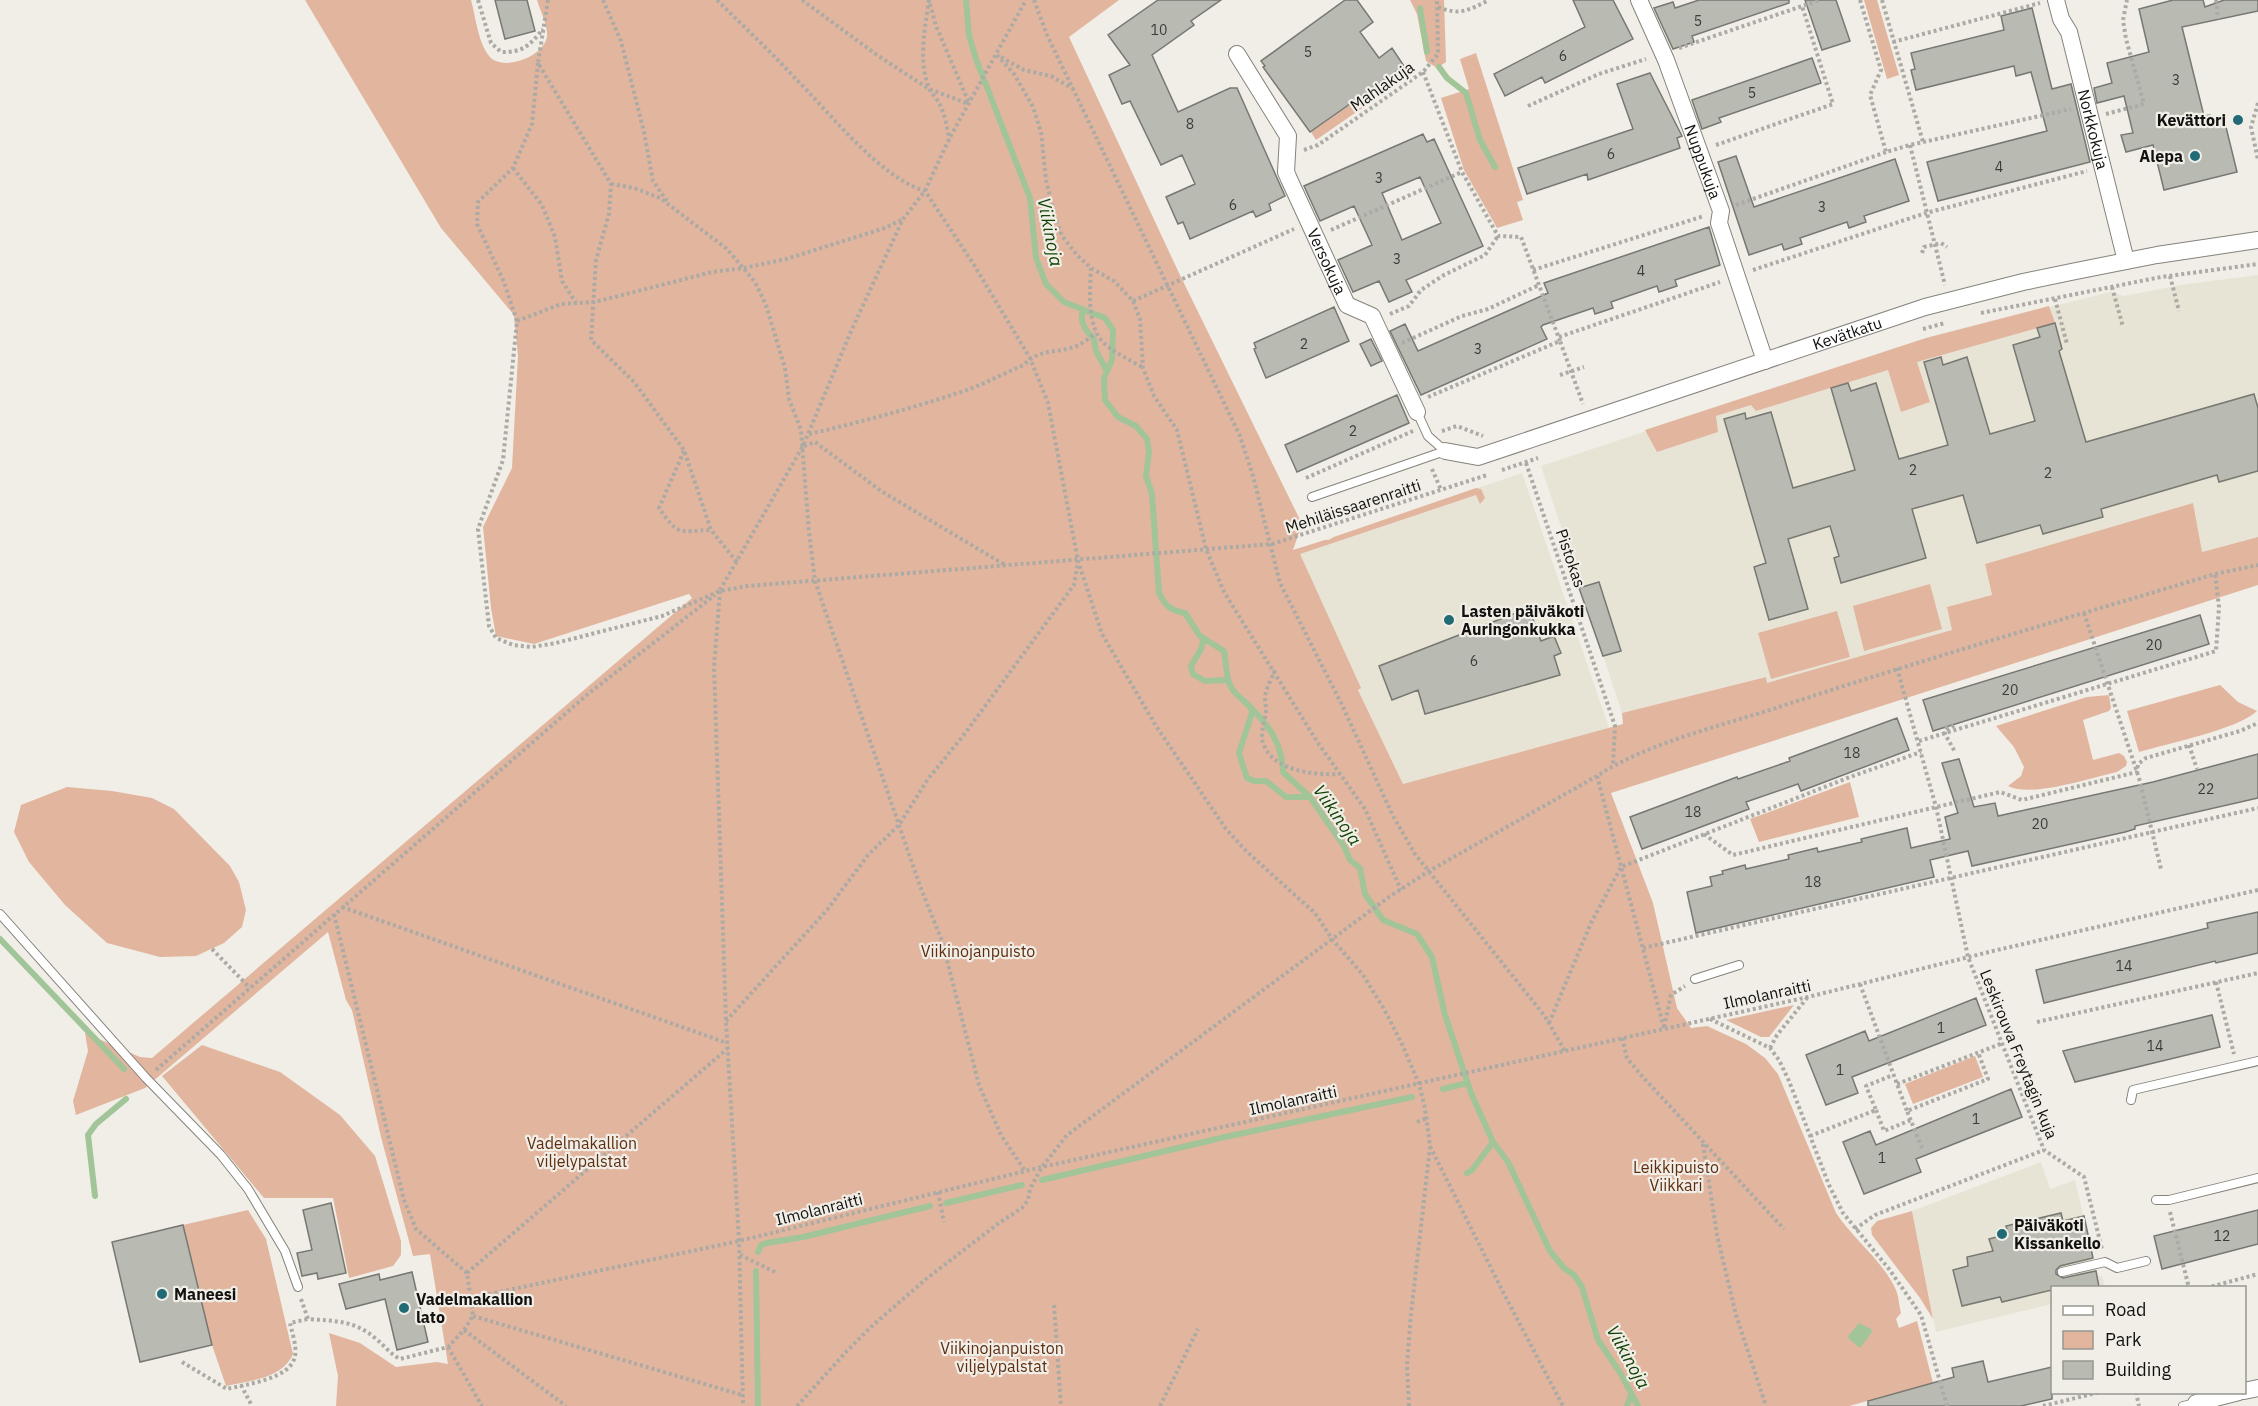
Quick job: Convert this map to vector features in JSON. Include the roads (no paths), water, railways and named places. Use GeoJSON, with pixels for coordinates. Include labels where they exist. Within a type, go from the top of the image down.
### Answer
{"type":"FeatureCollection","features":[{"type":"Feature","properties":{"kind":"street","name":"Nuppukuja"},"geometry":{"type":"LineString","coordinates":[[1639,0],[1663,54],[1721,211],[1719,223],[1765,361]]}},
{"type":"Feature","properties":{"kind":"street","name":"Norkkokuja"},"geometry":{"type":"LineString","coordinates":[[2056,0],[2061,19],[2069,33],[2126,261]]}},
{"type":"Feature","properties":{"kind":"street","name":"Versokuja"},"geometry":{"type":"LineString","coordinates":[[1237,54],[1288,136],[1286,172],[1347,305],[1372,316],[1418,414]]}},
{"type":"Feature","properties":{"kind":"street","name":"Kevätkatu"},"geometry":{"type":"LineString","coordinates":[[1445,451],[1478,457],[1925,307],[2023,282],[2126,261],[2258,240]]}},
{"type":"Feature","properties":{"kind":"street"},"geometry":{"type":"LineString","coordinates":[[2189,1404],[2232,1394]]}},
{"type":"Feature","properties":{"kind":"lane"},"geometry":{"type":"LineString","coordinates":[[1312,497],[1445,451],[1428,436],[1418,414]]}},
{"type":"Feature","properties":{"kind":"lane"},"geometry":{"type":"LineString","coordinates":[[0,914],[146,1078],[220,1155],[248,1189],[285,1251],[297,1287]]}},
{"type":"Feature","properties":{"kind":"lane"},"geometry":{"type":"LineString","coordinates":[[1695,979],[1739,965]]}},
{"type":"Feature","properties":{"kind":"lane"},"geometry":{"type":"LineString","coordinates":[[2131,1100],[2133,1090],[2258,1060]]}},
{"type":"Feature","properties":{"kind":"lane"},"geometry":{"type":"LineString","coordinates":[[2156,1200],[2167,1200],[2258,1178]]}},
{"type":"Feature","properties":{"kind":"lane"},"geometry":{"type":"LineString","coordinates":[[2061,1272],[2105,1262],[2117,1268],[2146,1261]]}},
{"type":"Feature","properties":{"kind":"waterway","name":"Viikinoja"},"geometry":{"type":"LineString","coordinates":[[966,0],[969,35],[976,59],[1030,198],[1036,258],[1046,284],[1064,302],[1105,318],[1113,330],[1112,360],[1104,378],[1105,400],[1118,417],[1136,426],[1147,439],[1149,452],[1146,476],[1152,494],[1159,593],[1169,607],[1185,613],[1200,636],[1224,651],[1229,684],[1236,694],[1255,711],[1272,734],[1280,752],[1283,772],[1310,797],[1344,846],[1350,860],[1360,868],[1365,894],[1383,920],[1417,934],[1432,957],[1445,1015],[1471,1093],[1493,1142],[1508,1162],[1550,1251],[1564,1268],[1574,1275],[1582,1287],[1598,1340],[1621,1374],[1638,1406]]}},
{"type":"Feature","properties":{"kind":"waterway"},"geometry":{"type":"LineString","coordinates":[[1420,8],[1427,52]]}},
{"type":"Feature","properties":{"kind":"waterway"},"geometry":{"type":"LineString","coordinates":[[1439,67],[1447,78],[1466,93],[1480,140],[1495,167]]}},
{"type":"Feature","properties":{"kind":"waterway"},"geometry":{"type":"LineString","coordinates":[[1082,309],[1082,321],[1094,339],[1096,351],[1107,371]]}},
{"type":"Feature","properties":{"kind":"waterway"},"geometry":{"type":"LineString","coordinates":[[1204,638],[1201,649],[1191,666],[1193,674],[1205,681],[1227,680]]}},
{"type":"Feature","properties":{"kind":"waterway"},"geometry":{"type":"LineString","coordinates":[[1251,708],[1252,713],[1239,753],[1247,778],[1254,781],[1266,781],[1286,797],[1309,797]]}},
{"type":"Feature","properties":{"kind":"waterway"},"geometry":{"type":"LineString","coordinates":[[0,939],[124,1069]]}},
{"type":"Feature","properties":{"kind":"waterway"},"geometry":{"type":"LineString","coordinates":[[1443,1089],[1467,1083]]}},
{"type":"Feature","properties":{"kind":"waterway"},"geometry":{"type":"LineString","coordinates":[[1042,1180],[1225,1137],[1412,1097]]}},
{"type":"Feature","properties":{"kind":"waterway"},"geometry":{"type":"LineString","coordinates":[[95,1196],[88,1135],[96,1124],[126,1099]]}},
{"type":"Feature","properties":{"kind":"waterway"},"geometry":{"type":"LineString","coordinates":[[1467,1173],[1472,1170],[1493,1142]]}},
{"type":"Feature","properties":{"kind":"waterway"},"geometry":{"type":"LineString","coordinates":[[946,1203],[1022,1185]]}},
{"type":"Feature","properties":{"kind":"waterway"},"geometry":{"type":"LineString","coordinates":[[758,1252],[761,1245],[767,1243],[803,1237],[930,1206]]}},
{"type":"Feature","properties":{"kind":"waterway"},"geometry":{"type":"LineString","coordinates":[[756,1271],[758,1406]]}},
{"type":"Feature","properties":{"kind":"waterway"},"geometry":{"type":"LineString","coordinates":[[1627,1406],[1631,1395]]}},
{"type":"Feature","properties":{"kind":"place","name":"Kevättori"},"geometry":{"type":"Point","coordinates":[2238,120]}},
{"type":"Feature","properties":{"kind":"place","name":"Alepa"},"geometry":{"type":"Point","coordinates":[2195,156]}},
{"type":"Feature","properties":{"kind":"place","name":"Lasten päiväkoti Auringonkukka"},"geometry":{"type":"Point","coordinates":[1449,620]}},
{"type":"Feature","properties":{"kind":"place","name":"Päiväkoti Kissankello"},"geometry":{"type":"Point","coordinates":[2002,1234]}},
{"type":"Feature","properties":{"kind":"place","name":"Maneesi"},"geometry":{"type":"Point","coordinates":[162,1294]}},
{"type":"Feature","properties":{"kind":"place","name":"Vadelmakallion lato"},"geometry":{"type":"Point","coordinates":[404,1308]}},
{"type":"Feature","properties":{"kind":"park label","name":"Viikinojanpuisto"},"geometry":{"type":"Point","coordinates":[978,951]}},
{"type":"Feature","properties":{"kind":"park label","name":"Vadelmakallion viljelypalstat"},"geometry":{"type":"Point","coordinates":[582,1152]}},
{"type":"Feature","properties":{"kind":"park label","name":"Leikkipuisto Viikkari"},"geometry":{"type":"Point","coordinates":[1676,1176]}},
{"type":"Feature","properties":{"kind":"park label","name":"Viikinojanpuiston viljelypalstat"},"geometry":{"type":"Point","coordinates":[1002,1357]}}]}
